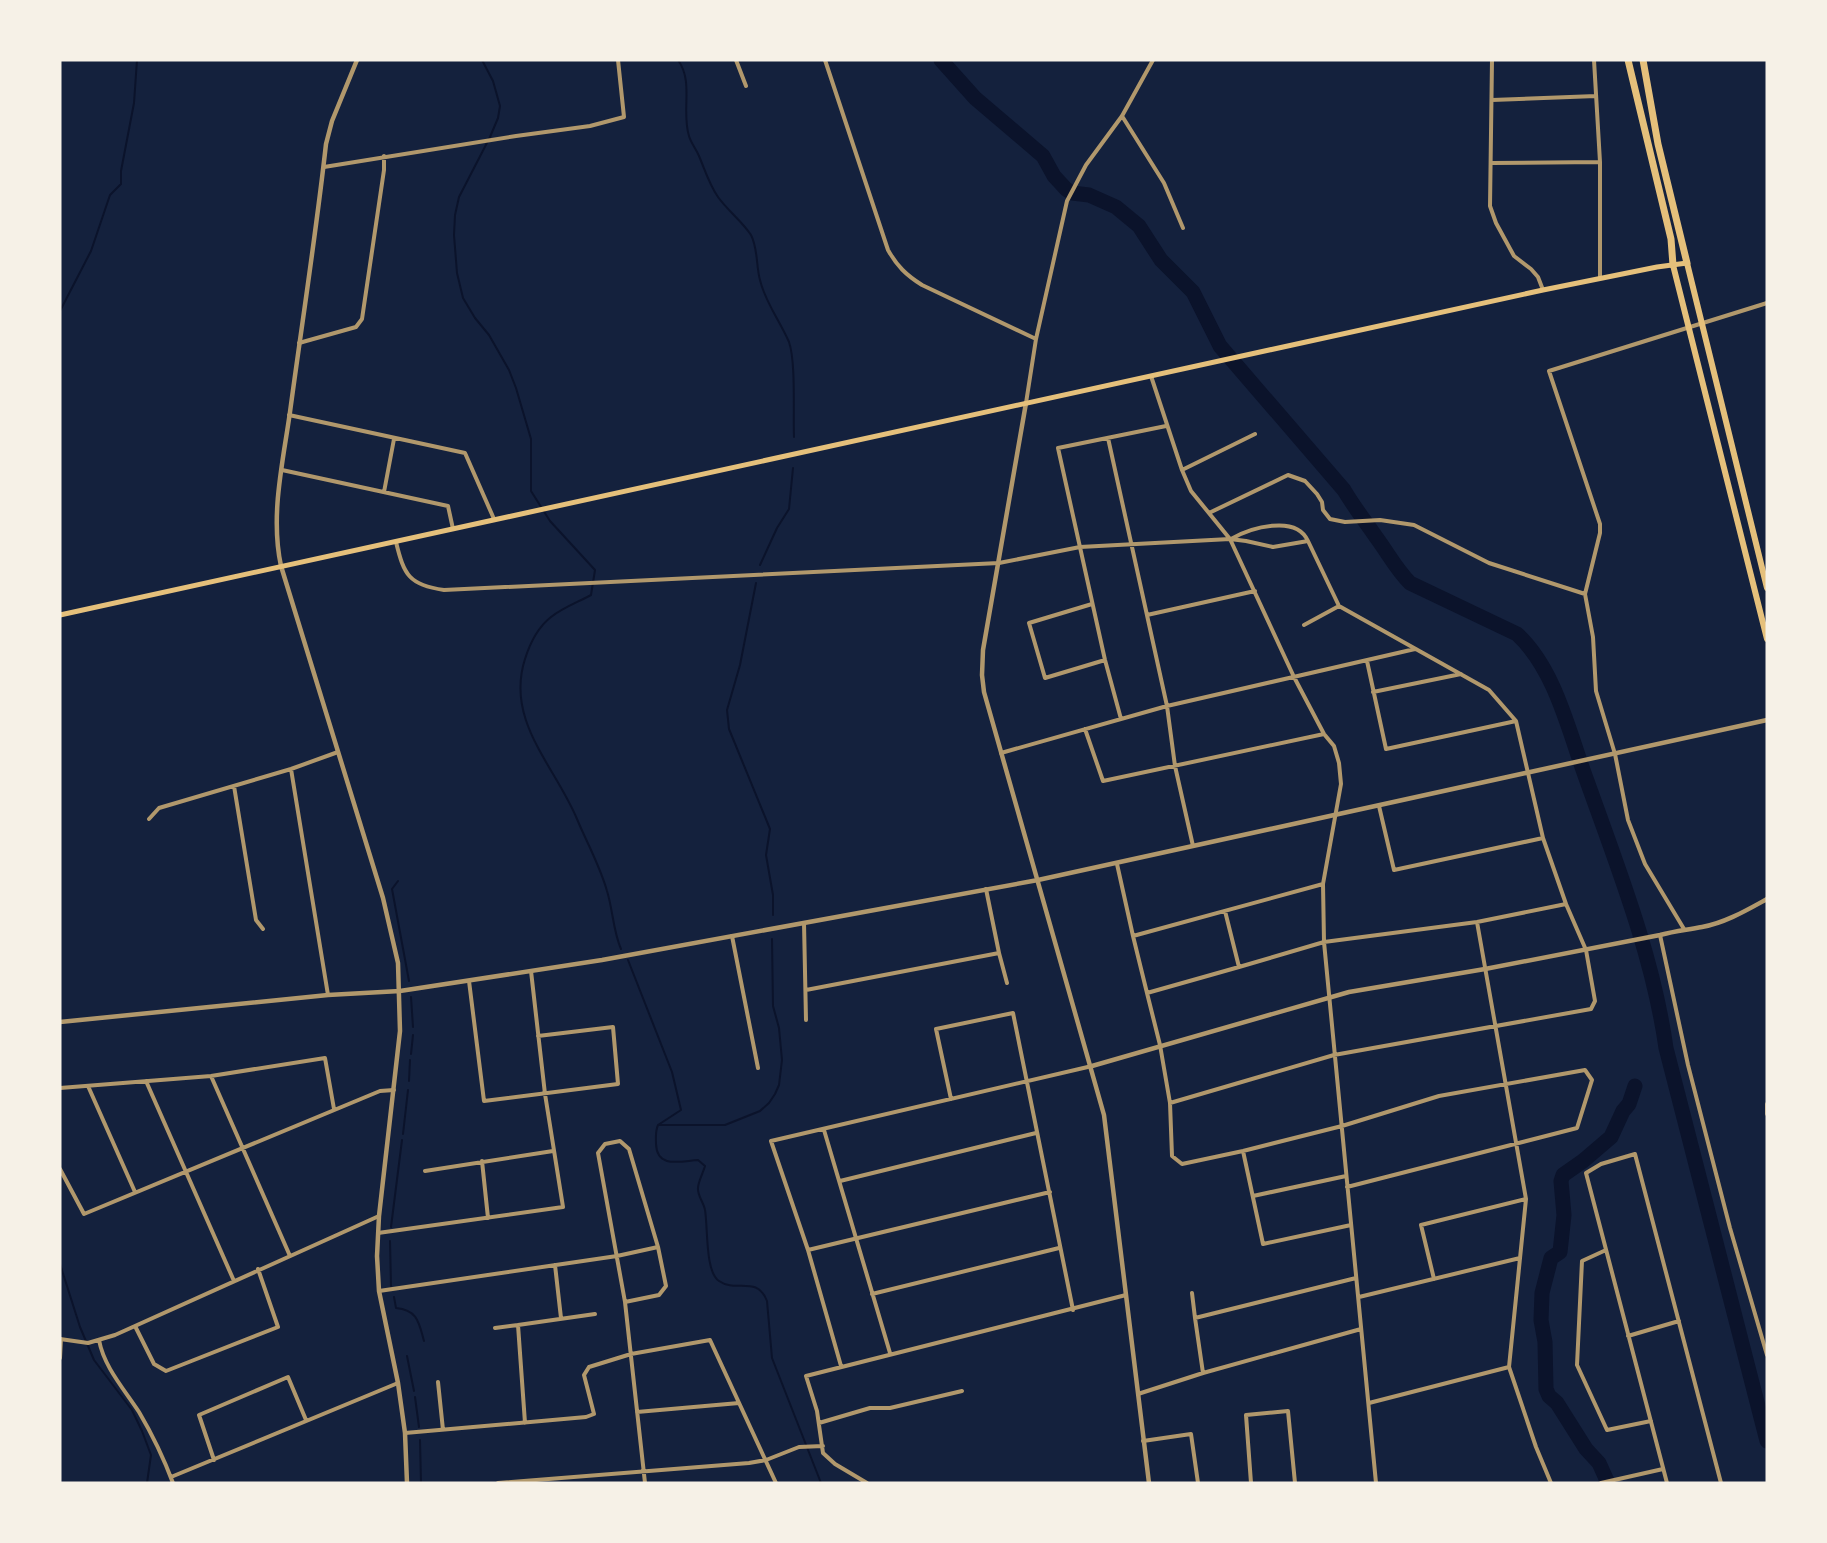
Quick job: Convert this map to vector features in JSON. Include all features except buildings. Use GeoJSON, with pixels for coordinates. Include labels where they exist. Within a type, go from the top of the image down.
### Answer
{"type":"FeatureCollection","features":[{"type":"Feature","properties":{"kind":"highway"},"geometry":{"type":"LineString","coordinates":[[1628,60],[1671,239],[1673,265]]}},
{"type":"Feature","properties":{"kind":"highway"},"geometry":{"type":"LineString","coordinates":[[1643,60],[1658,144],[1687,263]]}},
{"type":"Feature","properties":{"kind":"main road"},"geometry":{"type":"LineString","coordinates":[[60,615],[1530,292],[1687,263],[1700,324],[1767,588]]}},
{"type":"Feature","properties":{"kind":"main road"},"geometry":{"type":"LineString","coordinates":[[1673,265],[1767,639]]}},
{"type":"Feature","properties":{"kind":"street"},"geometry":{"type":"LineString","coordinates":[[357,60],[332,121],[324,167],[289,415],[277,529],[281,566],[383,898],[394,941],[400,991],[400,1031],[379,1216],[377,1256],[379,1291],[398,1383],[405,1433],[406,1483]]}},
{"type":"Feature","properties":{"kind":"street"},"geometry":{"type":"LineString","coordinates":[[324,167],[384,156],[555,132],[624,117],[618,60]]}},
{"type":"Feature","properties":{"kind":"street"},"geometry":{"type":"LineString","coordinates":[[736,60],[746,86]]}},
{"type":"Feature","properties":{"kind":"street"},"geometry":{"type":"LineString","coordinates":[[825,60],[888,250],[896,264],[906,275],[922,285],[1036,339]]}},
{"type":"Feature","properties":{"kind":"street"},"geometry":{"type":"LineString","coordinates":[[1149,1483],[1104,1115],[1092,1066],[984,692],[982,675],[984,650],[1036,339],[1067,201],[1086,165],[1122,116],[1153,60]]}},
{"type":"Feature","properties":{"kind":"street"},"geometry":{"type":"LineString","coordinates":[[1492,60],[1490,206],[1496,224],[1514,256],[1531,268],[1538,277],[1543,290]]}},
{"type":"Feature","properties":{"kind":"street"},"geometry":{"type":"LineString","coordinates":[[1594,60],[1600,162],[1600,278]]}},
{"type":"Feature","properties":{"kind":"street"},"geometry":{"type":"LineString","coordinates":[[1492,100],[1596,96]]}},
{"type":"Feature","properties":{"kind":"street"},"geometry":{"type":"LineString","coordinates":[[1122,116],[1164,183],[1183,228]]}},
{"type":"Feature","properties":{"kind":"street"},"geometry":{"type":"LineString","coordinates":[[299,343],[356,327],[362,319],[384,170],[384,156]]}},
{"type":"Feature","properties":{"kind":"street"},"geometry":{"type":"LineString","coordinates":[[1492,163],[1600,162]]}},
{"type":"Feature","properties":{"kind":"street"},"geometry":{"type":"LineString","coordinates":[[1684,929],[1645,864],[1628,820],[1616,754],[1596,691],[1593,637],[1585,594],[1600,533],[1600,524],[1549,371],[1767,303]]}},
{"type":"Feature","properties":{"kind":"street"},"geometry":{"type":"LineString","coordinates":[[1150,375],[1166,426],[1191,490],[1230,539],[1294,677],[1324,734],[1334,746],[1339,763],[1341,784],[1323,884],[1323,942],[1376,1483]]}},
{"type":"Feature","properties":{"kind":"street"},"geometry":{"type":"LineString","coordinates":[[289,415],[465,453],[494,519]]}},
{"type":"Feature","properties":{"kind":"street"},"geometry":{"type":"LineString","coordinates":[[1122,719],[1105,660],[1058,448],[1166,426]]}},
{"type":"Feature","properties":{"kind":"street"},"geometry":{"type":"LineString","coordinates":[[1182,470],[1255,434]]}},
{"type":"Feature","properties":{"kind":"street"},"geometry":{"type":"LineString","coordinates":[[1108,438],[1167,706],[1175,766],[1193,846]]}},
{"type":"Feature","properties":{"kind":"street"},"geometry":{"type":"LineString","coordinates":[[384,492],[394,439]]}},
{"type":"Feature","properties":{"kind":"street"},"geometry":{"type":"LineString","coordinates":[[282,470],[448,506],[453,528]]}},
{"type":"Feature","properties":{"kind":"street"},"geometry":{"type":"LineString","coordinates":[[1209,513],[1288,474],[1305,481],[1317,494],[1322,502],[1323,510],[1330,519],[1345,522],[1380,520],[1414,525],[1489,563],[1585,594]]}},
{"type":"Feature","properties":{"kind":"street"},"geometry":{"type":"LineString","coordinates":[[1170,1103],[1334,1055],[1591,1009],[1595,1001],[1586,950],[1566,904],[1543,838],[1516,721],[1489,690],[1339,606],[1305,534],[1284,526],[1272,526],[1246,530],[1230,539]]}},
{"type":"Feature","properties":{"kind":"street"},"geometry":{"type":"LineString","coordinates":[[396,541],[401,564],[408,576],[426,587],[444,590],[999,563],[1080,548],[1131,544],[1230,539],[1273,547],[1308,541]]}},
{"type":"Feature","properties":{"kind":"street"},"geometry":{"type":"LineString","coordinates":[[1147,615],[1254,591]]}},
{"type":"Feature","properties":{"kind":"street"},"geometry":{"type":"LineString","coordinates":[[1092,604],[1029,623],[1045,678],[1105,660]]}},
{"type":"Feature","properties":{"kind":"street"},"geometry":{"type":"LineString","coordinates":[[1304,625],[1339,606]]}},
{"type":"Feature","properties":{"kind":"street"},"geometry":{"type":"LineString","coordinates":[[1001,753],[1167,706],[1415,649]]}},
{"type":"Feature","properties":{"kind":"street"},"geometry":{"type":"LineString","coordinates":[[1367,661],[1386,749],[1516,721]]}},
{"type":"Feature","properties":{"kind":"street"},"geometry":{"type":"LineString","coordinates":[[1373,692],[1462,674]]}},
{"type":"Feature","properties":{"kind":"street"},"geometry":{"type":"LineString","coordinates":[[60,1022],[328,995],[400,991],[732,936],[1117,864],[1767,720]]}},
{"type":"Feature","properties":{"kind":"street"},"geometry":{"type":"LineString","coordinates":[[1085,729],[1103,781],[1324,734]]}},
{"type":"Feature","properties":{"kind":"street"},"geometry":{"type":"LineString","coordinates":[[148,819],[159,808],[291,769],[339,752]]}},
{"type":"Feature","properties":{"kind":"street"},"geometry":{"type":"LineString","coordinates":[[291,769],[328,995]]}},
{"type":"Feature","properties":{"kind":"street"},"geometry":{"type":"LineString","coordinates":[[234,786],[256,920],[263,928]]}},
{"type":"Feature","properties":{"kind":"street"},"geometry":{"type":"LineString","coordinates":[[1379,806],[1394,870],[1543,838]]}},
{"type":"Feature","properties":{"kind":"street"},"geometry":{"type":"LineString","coordinates":[[1117,864],[1160,1045],[1170,1103],[1172,1156],[1182,1164],[1342,1126],[1439,1096],[1585,1070],[1593,1080],[1576,1128],[1347,1187]]}},
{"type":"Feature","properties":{"kind":"street"},"geometry":{"type":"LineString","coordinates":[[1133,936],[1323,884]]}},
{"type":"Feature","properties":{"kind":"street"},"geometry":{"type":"LineString","coordinates":[[986,889],[1007,983]]}},
{"type":"Feature","properties":{"kind":"street"},"geometry":{"type":"LineString","coordinates":[[841,1366],[807,1250],[771,1141],[1092,1066],[1349,992],[1485,969],[1703,927],[1737,915],[1767,899]]}},
{"type":"Feature","properties":{"kind":"street"},"geometry":{"type":"LineString","coordinates":[[1147,993],[1323,942],[1477,922],[1566,904]]}},
{"type":"Feature","properties":{"kind":"street"},"geometry":{"type":"LineString","coordinates":[[1225,910],[1239,967]]}},
{"type":"Feature","properties":{"kind":"street"},"geometry":{"type":"LineString","coordinates":[[804,922],[806,1020]]}},
{"type":"Feature","properties":{"kind":"street"},"geometry":{"type":"LineString","coordinates":[[1477,922],[1526,1198],[1509,1367],[1536,1447],[1551,1483]]}},
{"type":"Feature","properties":{"kind":"street"},"geometry":{"type":"LineString","coordinates":[[1660,935],[1694,1087],[1730,1228],[1767,1355]]}},
{"type":"Feature","properties":{"kind":"street"},"geometry":{"type":"LineString","coordinates":[[732,936],[758,1068]]}},
{"type":"Feature","properties":{"kind":"street"},"geometry":{"type":"LineString","coordinates":[[806,990],[999,953]]}},
{"type":"Feature","properties":{"kind":"street"},"geometry":{"type":"LineString","coordinates":[[378,1233],[563,1207],[545,1094],[531,971]]}},
{"type":"Feature","properties":{"kind":"street"},"geometry":{"type":"LineString","coordinates":[[469,981],[484,1101],[618,1084],[613,1027],[538,1036]]}},
{"type":"Feature","properties":{"kind":"street"},"geometry":{"type":"LineString","coordinates":[[951,1099],[936,1029],[1013,1012],[1073,1310]]}},
{"type":"Feature","properties":{"kind":"street"},"geometry":{"type":"LineString","coordinates":[[60,1088],[211,1076],[325,1058],[334,1109]]}},
{"type":"Feature","properties":{"kind":"street"},"geometry":{"type":"LineString","coordinates":[[211,1076],[290,1256]]}},
{"type":"Feature","properties":{"kind":"street"},"geometry":{"type":"LineString","coordinates":[[146,1081],[234,1281]]}},
{"type":"Feature","properties":{"kind":"street"},"geometry":{"type":"LineString","coordinates":[[88,1086],[135,1192]]}},
{"type":"Feature","properties":{"kind":"street"},"geometry":{"type":"LineString","coordinates":[[60,1169],[84,1214],[334,1109],[380,1091],[394,1090]]}},
{"type":"Feature","properties":{"kind":"street"},"geometry":{"type":"LineString","coordinates":[[1767,1104],[1767,1114]]}},
{"type":"Feature","properties":{"kind":"street"},"geometry":{"type":"LineString","coordinates":[[824,1129],[890,1353]]}},
{"type":"Feature","properties":{"kind":"street"},"geometry":{"type":"LineString","coordinates":[[840,1181],[1036,1132]]}},
{"type":"Feature","properties":{"kind":"street"},"geometry":{"type":"LineString","coordinates":[[625,1302],[659,1295],[666,1286],[658,1247],[629,1149],[620,1141],[604,1144],[598,1153],[625,1302],[645,1483]]}},
{"type":"Feature","properties":{"kind":"street"},"geometry":{"type":"LineString","coordinates":[[425,1171],[553,1151]]}},
{"type":"Feature","properties":{"kind":"street"},"geometry":{"type":"LineString","coordinates":[[1243,1151],[1263,1244],[1351,1225]]}},
{"type":"Feature","properties":{"kind":"street"},"geometry":{"type":"LineString","coordinates":[[1667,1483],[1586,1173],[1601,1164],[1635,1154],[1721,1483]]}},
{"type":"Feature","properties":{"kind":"street"},"geometry":{"type":"LineString","coordinates":[[482,1161],[488,1218]]}},
{"type":"Feature","properties":{"kind":"street"},"geometry":{"type":"LineString","coordinates":[[1253,1196],[1346,1176]]}},
{"type":"Feature","properties":{"kind":"street"},"geometry":{"type":"LineString","coordinates":[[807,1250],[1050,1192]]}},
{"type":"Feature","properties":{"kind":"street"},"geometry":{"type":"LineString","coordinates":[[1434,1279],[1422,1225],[1526,1198]]}},
{"type":"Feature","properties":{"kind":"street"},"geometry":{"type":"LineString","coordinates":[[60,1358],[61,1339],[88,1343],[99,1340],[379,1216]]}},
{"type":"Feature","properties":{"kind":"street"},"geometry":{"type":"LineString","coordinates":[[379,1291],[617,1256],[658,1247]]}},
{"type":"Feature","properties":{"kind":"street"},"geometry":{"type":"LineString","coordinates":[[872,1294],[1059,1248]]}},
{"type":"Feature","properties":{"kind":"street"},"geometry":{"type":"LineString","coordinates":[[1606,1250],[1582,1261],[1576,1365],[1606,1430],[1651,1421]]}},
{"type":"Feature","properties":{"kind":"street"},"geometry":{"type":"LineString","coordinates":[[1359,1297],[1520,1258]]}},
{"type":"Feature","properties":{"kind":"street"},"geometry":{"type":"LineString","coordinates":[[555,1265],[561,1318]]}},
{"type":"Feature","properties":{"kind":"street"},"geometry":{"type":"LineString","coordinates":[[135,1326],[154,1364],[166,1371],[278,1327],[258,1269]]}},
{"type":"Feature","properties":{"kind":"street"},"geometry":{"type":"LineString","coordinates":[[1195,1317],[1356,1278]]}},
{"type":"Feature","properties":{"kind":"street"},"geometry":{"type":"LineString","coordinates":[[1192,1293],[1203,1373]]}},
{"type":"Feature","properties":{"kind":"street"},"geometry":{"type":"LineString","coordinates":[[867,1483],[823,1454],[817,1411],[806,1376],[1126,1295]]}},
{"type":"Feature","properties":{"kind":"street"},"geometry":{"type":"LineString","coordinates":[[495,1328],[595,1314]]}},
{"type":"Feature","properties":{"kind":"street"},"geometry":{"type":"LineString","coordinates":[[1628,1336],[1679,1321]]}},
{"type":"Feature","properties":{"kind":"street"},"geometry":{"type":"LineString","coordinates":[[518,1325],[525,1423]]}},
{"type":"Feature","properties":{"kind":"street"},"geometry":{"type":"LineString","coordinates":[[1138,1394],[1203,1373],[1361,1329]]}},
{"type":"Feature","properties":{"kind":"street"},"geometry":{"type":"LineString","coordinates":[[99,1340],[102,1356],[140,1414],[173,1483]]}},
{"type":"Feature","properties":{"kind":"street"},"geometry":{"type":"LineString","coordinates":[[405,1433],[586,1417],[594,1414],[584,1376],[589,1367],[631,1354],[710,1340],[776,1483]]}},
{"type":"Feature","properties":{"kind":"street"},"geometry":{"type":"LineString","coordinates":[[1369,1402],[1509,1367]]}},
{"type":"Feature","properties":{"kind":"street"},"geometry":{"type":"LineString","coordinates":[[214,1460],[199,1414],[288,1377],[306,1420]]}},
{"type":"Feature","properties":{"kind":"street"},"geometry":{"type":"LineString","coordinates":[[438,1382],[443,1430]]}},
{"type":"Feature","properties":{"kind":"street"},"geometry":{"type":"LineString","coordinates":[[171,1476],[398,1383]]}},
{"type":"Feature","properties":{"kind":"street"},"geometry":{"type":"LineString","coordinates":[[819,1423],[870,1408],[890,1408],[962,1391]]}},
{"type":"Feature","properties":{"kind":"street"},"geometry":{"type":"LineString","coordinates":[[637,1413],[739,1403]]}},
{"type":"Feature","properties":{"kind":"street"},"geometry":{"type":"LineString","coordinates":[[1251,1483],[1246,1415],[1288,1411],[1295,1483]]}},
{"type":"Feature","properties":{"kind":"street"},"geometry":{"type":"LineString","coordinates":[[1143,1441],[1191,1434],[1198,1483]]}},
{"type":"Feature","properties":{"kind":"street"},"geometry":{"type":"LineString","coordinates":[[498,1483],[766,1460],[803,1447],[823,1446]]}},
{"type":"Feature","properties":{"kind":"street"},"geometry":{"type":"LineString","coordinates":[[1603,1483],[1663,1469]]}},
{"type":"Feature","properties":{"kind":"waterway"},"geometry":{"type":"LineString","coordinates":[[60,311],[91,251],[110,195],[121,184],[121,171],[134,103],[137,60]]}},
{"type":"Feature","properties":{"kind":"waterway"},"geometry":{"type":"LineString","coordinates":[[482,60],[493,81],[500,106],[490,137],[459,197],[454,235],[457,273],[463,298],[489,335],[509,370],[516,388],[531,439],[531,491],[550,521],[595,570],[591,595],[555,614],[546,621],[535,636],[525,659],[521,682],[522,703],[535,742],[568,799],[601,873],[621,949]]}},
{"type":"Feature","properties":{"kind":"waterway"},"geometry":{"type":"LineString","coordinates":[[678,60],[685,78],[686,117],[690,139],[715,192],[751,235],[762,288],[789,342],[793,375],[794,437]]}},
{"type":"Feature","properties":{"kind":"waterway"},"geometry":{"type":"LineString","coordinates":[[941,60],[975,98],[1043,156],[1054,176],[1066,189],[1072,193],[1089,195],[1116,207],[1139,226],[1161,260],[1193,292],[1220,346],[1344,490],[1396,567],[1410,583],[1517,634],[1542,665],[1560,703],[1622,879],[1653,980],[1666,1048],[1767,1441]]}},
{"type":"Feature","properties":{"kind":"waterway"},"geometry":{"type":"LineString","coordinates":[[760,565],[777,528],[789,509],[793,468]]}},
{"type":"Feature","properties":{"kind":"waterway"},"geometry":{"type":"LineString","coordinates":[[756,583],[740,665],[727,710],[729,729],[770,829],[766,855],[773,895],[773,915]]}},
{"type":"Feature","properties":{"kind":"waterway"},"geometry":{"type":"LineString","coordinates":[[398,881],[392,889],[409,981]]}},
{"type":"Feature","properties":{"kind":"waterway"},"geometry":{"type":"LineString","coordinates":[[658,1125],[725,1125],[760,1111],[775,1094],[779,1085],[782,1060],[779,1028],[773,1006],[772,939]]}},
{"type":"Feature","properties":{"kind":"waterway"},"geometry":{"type":"LineString","coordinates":[[628,960],[672,1072],[681,1110],[658,1125]]}},
{"type":"Feature","properties":{"kind":"waterway"},"geometry":{"type":"LineString","coordinates":[[411,997],[413,1027]]}},
{"type":"Feature","properties":{"kind":"waterway"},"geometry":{"type":"LineString","coordinates":[[411,1054],[413,1035]]}},
{"type":"Feature","properties":{"kind":"waterway"},"geometry":{"type":"LineString","coordinates":[[409,1081],[410,1060]]}},
{"type":"Feature","properties":{"kind":"waterway"},"geometry":{"type":"LineString","coordinates":[[1608,1483],[1599,1463],[1586,1449],[1546,1389],[1545,1342],[1541,1320],[1542,1293],[1551,1258],[1560,1252],[1564,1215],[1561,1181],[1563,1175],[1611,1137],[1623,1111],[1629,1104],[1635,1086]]}},
{"type":"Feature","properties":{"kind":"waterway"},"geometry":{"type":"LineString","coordinates":[[403,1134],[408,1090]]}},
{"type":"Feature","properties":{"kind":"waterway"},"geometry":{"type":"LineString","coordinates":[[658,1125],[656,1144],[657,1152],[661,1157],[671,1162],[698,1160],[705,1166],[698,1191],[705,1210],[709,1259],[715,1276],[719,1281],[732,1286],[752,1286],[763,1293],[767,1301],[772,1358],[821,1483]]}},
{"type":"Feature","properties":{"kind":"waterway"},"geometry":{"type":"LineString","coordinates":[[391,1227],[402,1140]]}},
{"type":"Feature","properties":{"kind":"waterway"},"geometry":{"type":"LineString","coordinates":[[390,1241],[391,1286]]}},
{"type":"Feature","properties":{"kind":"waterway"},"geometry":{"type":"LineString","coordinates":[[60,1264],[80,1327],[94,1360],[132,1410],[142,1431],[151,1455],[147,1483]]}},
{"type":"Feature","properties":{"kind":"waterway"},"geometry":{"type":"LineString","coordinates":[[394,1297],[396,1308],[409,1311],[416,1318],[424,1341]]}},
{"type":"Feature","properties":{"kind":"waterway"},"geometry":{"type":"LineString","coordinates":[[407,1356],[414,1391]]}},
{"type":"Feature","properties":{"kind":"waterway"},"geometry":{"type":"LineString","coordinates":[[415,1397],[419,1427]]}},
{"type":"Feature","properties":{"kind":"waterway"},"geometry":{"type":"LineString","coordinates":[[420,1440],[421,1483]]}}]}
